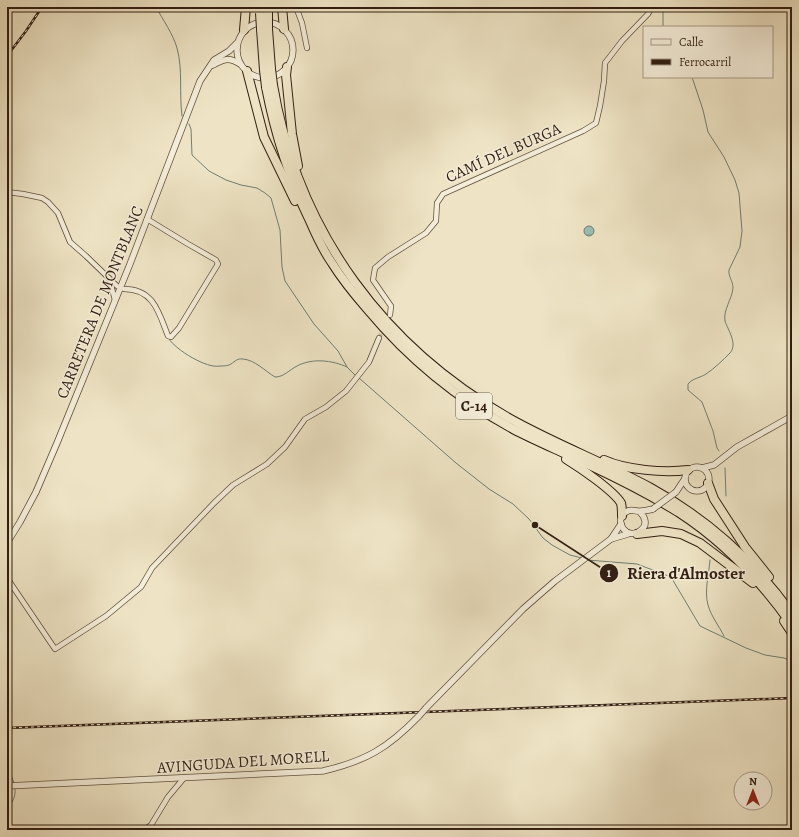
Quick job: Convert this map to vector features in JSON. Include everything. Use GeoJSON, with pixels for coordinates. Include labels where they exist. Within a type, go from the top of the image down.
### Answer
{"type":"FeatureCollection","features":[{"type":"Feature","properties":{"kind":"highway"},"geometry":{"type":"LineString","coordinates":[[244,30],[246,7]]}},
{"type":"Feature","properties":{"kind":"highway"},"geometry":{"type":"LineString","coordinates":[[282,7],[284,29]]}},
{"type":"Feature","properties":{"kind":"highway","name":"C-14"},"geometry":{"type":"LineString","coordinates":[[264,10],[267,70],[289,154],[304,193],[321,229],[341,264],[361,291],[413,349],[477,404],[652,488],[682,507],[739,552],[777,593],[792,612]]}},
{"type":"Feature","properties":{"kind":"highway"},"geometry":{"type":"LineString","coordinates":[[287,67],[286,74],[292,134],[298,166],[307,191],[341,264]]}},
{"type":"Feature","properties":{"kind":"highway"},"geometry":{"type":"LineString","coordinates":[[244,68],[264,137],[313,236],[332,263]]}},
{"type":"Feature","properties":{"kind":"highway","name":"C-14"},"geometry":{"type":"LineString","coordinates":[[270,86],[272,115],[283,155],[293,182],[316,233],[332,263],[356,296],[382,327],[408,354],[441,382],[514,429],[593,466],[649,495],[679,513],[736,558],[773,598],[792,625]]}},
{"type":"Feature","properties":{"kind":"highway"},"geometry":{"type":"LineString","coordinates":[[477,404],[607,461],[636,469],[674,472],[688,470]]}},
{"type":"Feature","properties":{"kind":"highway"},"geometry":{"type":"LineString","coordinates":[[477,404],[513,432],[562,456],[580,467],[616,497],[621,504],[621,520]]}},
{"type":"Feature","properties":{"kind":"highway"},"geometry":{"type":"LineString","coordinates":[[708,480],[714,499],[745,547],[779,591],[792,612]]}},
{"type":"Feature","properties":{"kind":"highway"},"geometry":{"type":"LineString","coordinates":[[637,534],[662,531],[681,534],[700,543],[749,579],[769,600],[792,633]]}},
{"type":"Feature","properties":{"kind":"street"},"geometry":{"type":"LineString","coordinates":[[296,7],[302,23],[307,48]]}},
{"type":"Feature","properties":{"kind":"street","name":"CAMÍ DEL BURGA"},"geometry":{"type":"LineString","coordinates":[[390,315],[391,306],[373,280],[375,268],[388,257],[426,233],[436,221],[437,203],[443,194],[576,134],[596,123],[604,81],[605,63],[622,41],[648,14],[652,7]]}},
{"type":"Feature","properties":{"kind":"street"},"geometry":{"type":"LineString","coordinates":[[267,21],[279,25],[289,35],[293,46],[292,56],[287,67],[277,75],[271,77],[258,77],[233,60],[224,60],[209,67],[214,60],[229,51],[237,43],[244,30],[255,23],[267,21]]}},
{"type":"Feature","properties":{"kind":"street"},"geometry":{"type":"LineString","coordinates":[[237,43],[237,54],[244,68]]}},
{"type":"Feature","properties":{"kind":"street","name":"CARRETERA DE MONTBLANC"},"geometry":{"type":"LineString","coordinates":[[7,543],[20,522],[39,485],[115,300],[197,90],[209,67]]}},
{"type":"Feature","properties":{"kind":"street"},"geometry":{"type":"LineString","coordinates":[[7,192],[42,198],[48,202],[58,213],[70,242],[117,286]]}},
{"type":"Feature","properties":{"kind":"street"},"geometry":{"type":"LineString","coordinates":[[124,289],[138,290],[150,299],[159,312],[168,336],[171,337],[179,328],[218,264],[216,260],[147,219]]}},
{"type":"Feature","properties":{"kind":"street"},"geometry":{"type":"LineString","coordinates":[[108,277],[115,300]]}},
{"type":"Feature","properties":{"kind":"street"},"geometry":{"type":"LineString","coordinates":[[7,578],[55,649],[106,616],[142,587],[152,568],[214,503],[233,485],[267,464],[285,447],[305,419],[326,407],[346,391],[369,362],[379,338]]}},
{"type":"Feature","properties":{"kind":"street"},"geometry":{"type":"LineString","coordinates":[[653,509],[640,512],[632,510],[626,512],[621,520],[623,529],[628,534],[637,534],[643,529],[645,521],[653,509],[676,492],[684,480],[688,470],[694,467],[702,468],[714,465],[737,447],[792,416]]}},
{"type":"Feature","properties":{"kind":"street"},"geometry":{"type":"LineString","coordinates":[[676,492],[689,489],[700,490],[706,486],[714,465]]}},
{"type":"Feature","properties":{"kind":"street"},"geometry":{"type":"LineString","coordinates":[[702,468],[706,472],[708,480]]}},
{"type":"Feature","properties":{"kind":"street"},"geometry":{"type":"LineString","coordinates":[[684,480],[689,489]]}},
{"type":"Feature","properties":{"kind":"street"},"geometry":{"type":"LineString","coordinates":[[640,512],[644,516],[645,521]]}},
{"type":"Feature","properties":{"kind":"street","name":"AVINGUDA DEL MORELL"},"geometry":{"type":"LineString","coordinates":[[611,539],[621,520]]}},
{"type":"Feature","properties":{"kind":"street","name":"AVINGUDA DEL MORELL"},"geometry":{"type":"LineString","coordinates":[[7,786],[304,773],[342,767],[369,756],[390,744],[401,735],[523,609],[555,581],[611,539],[628,534]]}},
{"type":"Feature","properties":{"kind":"street"},"geometry":{"type":"LineString","coordinates":[[144,830],[151,825],[168,797],[184,778]]}},
{"type":"Feature","properties":{"kind":"water"},"geometry":{"type":"Polygon","coordinates":[[[589,226],[594,231],[589,236],[584,231],[589,226]]]}},
{"type":"Feature","properties":{"kind":"waterway"},"geometry":{"type":"LineString","coordinates":[[156,7],[170,32],[179,56],[182,116]]}},
{"type":"Feature","properties":{"kind":"waterway"},"geometry":{"type":"LineString","coordinates":[[663,7],[663,26]]}},
{"type":"Feature","properties":{"kind":"waterway"},"geometry":{"type":"LineString","coordinates":[[692,78],[703,110],[708,132],[724,157],[735,180],[739,193],[742,231],[740,247],[729,270],[733,288],[725,317],[725,321],[733,341],[732,349],[730,353],[713,369],[692,380],[688,384],[688,390],[702,402],[719,451]]}},
{"type":"Feature","properties":{"kind":"waterway"},"geometry":{"type":"LineString","coordinates":[[189,124],[191,129],[192,155],[209,171],[226,180],[257,188],[271,198],[280,230],[282,267],[285,281],[314,324],[338,351],[347,367],[355,375]]}},
{"type":"Feature","properties":{"kind":"waterway"},"geometry":{"type":"LineString","coordinates":[[169,339],[178,348],[192,358],[208,365],[227,366],[237,360],[243,359],[256,364],[275,377],[281,376],[303,363],[315,361],[329,361],[347,367]]}},
{"type":"Feature","properties":{"kind":"waterway"},"geometry":{"type":"LineString","coordinates":[[359,378],[456,463],[489,489],[513,504],[529,519],[543,538],[570,555],[582,558]]}},
{"type":"Feature","properties":{"kind":"waterway"},"geometry":{"type":"LineString","coordinates":[[725,468],[726,496]]}},
{"type":"Feature","properties":{"kind":"waterway"},"geometry":{"type":"LineString","coordinates":[[587,560],[637,564],[671,577],[700,626],[746,648],[765,655],[792,661]]}},
{"type":"Feature","properties":{"kind":"waterway"},"geometry":{"type":"LineString","coordinates":[[710,560],[707,600],[711,613],[724,636]]}},
{"type":"Feature","properties":{"kind":"waterway"},"geometry":{"type":"LineString","coordinates":[[7,764],[14,783]]}},
{"type":"Feature","properties":{"kind":"waterway"},"geometry":{"type":"LineString","coordinates":[[7,809],[13,800],[15,789]]}},
{"type":"Feature","properties":{"kind":"tunnel"},"geometry":{"type":"LineString","coordinates":[[379,338],[384,327]]}},
{"type":"Feature","properties":{"kind":"railway"},"geometry":{"type":"LineString","coordinates":[[7,56],[42,7]]}},
{"type":"Feature","properties":{"kind":"railway"},"geometry":{"type":"LineString","coordinates":[[7,728],[792,698]]}},
{"type":"Feature","properties":{"kind":"place","name":"Riera d'Almoster"},"geometry":{"type":"Point","coordinates":[535,525]}}]}
